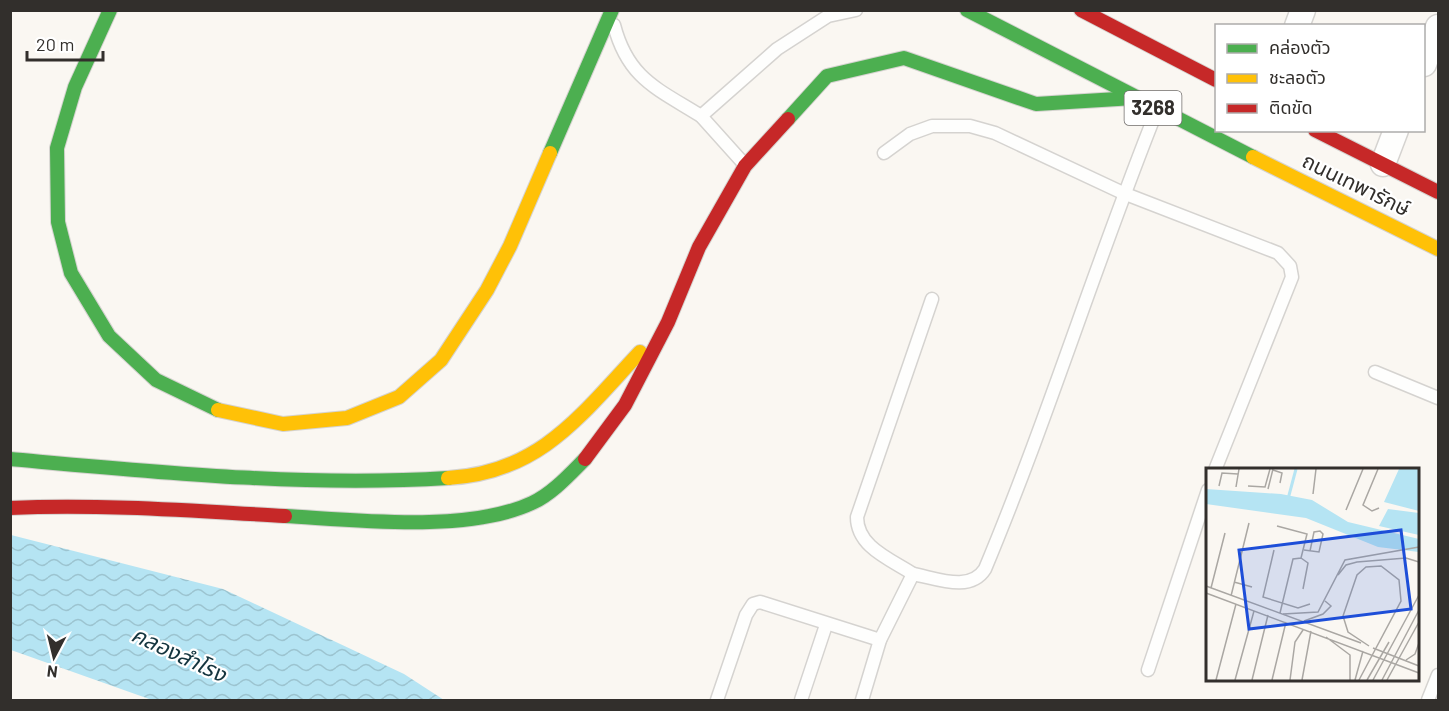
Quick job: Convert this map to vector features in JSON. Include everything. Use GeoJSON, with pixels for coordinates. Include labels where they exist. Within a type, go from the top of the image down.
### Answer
{"type":"FeatureCollection","features":[{"type":"Feature","properties":{"kind":"main road"},"geometry":{"type":"LineString","coordinates":[[110,10],[75,87],[57,148],[58,222],[71,273],[109,336],[156,380],[218,410],[283,424],[347,418],[399,397],[441,360],[487,290],[510,246],[611,12]]}},
{"type":"Feature","properties":{"kind":"main road","name":"ถนนเทพารักษ์"},"geometry":{"type":"LineString","coordinates":[[967,10],[1157,110],[1438,249]]}},
{"type":"Feature","properties":{"kind":"main road","name":"3268"},"geometry":{"type":"LineString","coordinates":[[1082,10],[1119,20],[1215,80]]}},
{"type":"Feature","properties":{"kind":"main road"},"geometry":{"type":"LineString","coordinates":[[10,508],[53,506],[161,509],[354,520],[442,521],[493,515],[532,503],[564,480],[594,451],[625,405],[668,322],[699,247],[745,166],[827,76],[904,58],[1035,104],[1134,98]]}},
{"type":"Feature","properties":{"kind":"main road","name":"ถนนเทพารักษ์"},"geometry":{"type":"LineString","coordinates":[[1319,132],[1438,192]]}},
{"type":"Feature","properties":{"kind":"main road"},"geometry":{"type":"LineString","coordinates":[[10,459],[178,474],[340,480],[428,479],[485,474],[523,461],[579,416],[668,322]]}},
{"type":"Feature","properties":{"kind":"street"},"geometry":{"type":"LineString","coordinates":[[1425,61],[1438,27]]}},
{"type":"Feature","properties":{"kind":"street"},"geometry":{"type":"LineString","coordinates":[[1383,164],[1395,132]]}},
{"type":"Feature","properties":{"kind":"lane"},"geometry":{"type":"LineString","coordinates":[[701,116],[777,49],[828,16],[856,10]]}},
{"type":"Feature","properties":{"kind":"lane"},"geometry":{"type":"LineString","coordinates":[[611,12],[619,46],[635,70],[657,92],[701,116],[745,166]]}},
{"type":"Feature","properties":{"kind":"lane"},"geometry":{"type":"LineString","coordinates":[[932,299],[857,517],[857,530],[862,540],[913,574],[964,584],[980,577],[986,569],[1026,471],[1123,193],[1157,110]]}},
{"type":"Feature","properties":{"kind":"lane"},"geometry":{"type":"LineString","coordinates":[[885,153],[910,134],[932,126],[970,126],[995,133],[1123,193],[1278,253],[1290,266],[1292,277],[1216,468]]}},
{"type":"Feature","properties":{"kind":"lane"},"geometry":{"type":"LineString","coordinates":[[1375,372],[1438,398]]}},
{"type":"Feature","properties":{"kind":"lane"},"geometry":{"type":"LineString","coordinates":[[1148,670],[1206,496]]}},
{"type":"Feature","properties":{"kind":"lane"},"geometry":{"type":"LineString","coordinates":[[862,700],[880,640],[913,574]]}},
{"type":"Feature","properties":{"kind":"lane"},"geometry":{"type":"LineString","coordinates":[[717,700],[746,615],[753,604],[760,602],[826,625],[880,640]]}},
{"type":"Feature","properties":{"kind":"lane"},"geometry":{"type":"LineString","coordinates":[[801,700],[826,625]]}},
{"type":"Feature","properties":{"kind":"lane"},"geometry":{"type":"LineString","coordinates":[[1428,700],[1438,675]]}},
{"type":"Feature","properties":{"kind":"water","name":"คลองสำโรง"},"geometry":{"type":"Polygon","coordinates":[[[11,535],[223,589],[404,674],[444,700],[152,700],[11,650],[11,535]]]}},
{"type":"Feature","properties":{"kind":"traffic: fast"},"geometry":{"type":"LineString","coordinates":[[110,10],[75,87],[57,148],[58,222],[71,273],[109,336],[156,380],[218,410]]}},
{"type":"Feature","properties":{"kind":"traffic: fast"},"geometry":{"type":"LineString","coordinates":[[550,153],[612,10]]}},
{"type":"Feature","properties":{"kind":"traffic: fast"},"geometry":{"type":"LineString","coordinates":[[967,10],[1253,157]]}},
{"type":"Feature","properties":{"kind":"traffic: fast"},"geometry":{"type":"LineString","coordinates":[[788,119],[827,76],[904,58],[1036,104],[1134,98]]}},
{"type":"Feature","properties":{"kind":"traffic: fast"},"geometry":{"type":"LineString","coordinates":[[10,459],[229,477],[339,481],[448,478]]}},
{"type":"Feature","properties":{"kind":"traffic: fast"},"geometry":{"type":"LineString","coordinates":[[285,516],[377,522],[476,518],[506,512],[532,503],[547,494],[585,459]]}},
{"type":"Feature","properties":{"kind":"traffic: slow"},"geometry":{"type":"LineString","coordinates":[[218,410],[283,424],[347,418],[399,397],[441,360],[487,290],[510,246],[550,153]]}},
{"type":"Feature","properties":{"kind":"traffic: slow"},"geometry":{"type":"LineString","coordinates":[[1253,157],[1438,249]]}},
{"type":"Feature","properties":{"kind":"traffic: slow"},"geometry":{"type":"LineString","coordinates":[[448,478],[480,474],[509,465],[534,453],[578,418],[640,352]]}},
{"type":"Feature","properties":{"kind":"traffic: jam"},"geometry":{"type":"LineString","coordinates":[[1081,10],[1215,79]]}},
{"type":"Feature","properties":{"kind":"traffic: jam"},"geometry":{"type":"LineString","coordinates":[[585,459],[625,405],[668,322],[699,247],[745,166],[788,119]]}},
{"type":"Feature","properties":{"kind":"traffic: jam"},"geometry":{"type":"LineString","coordinates":[[1319,132],[1438,192]]}},
{"type":"Feature","properties":{"kind":"traffic: jam"},"geometry":{"type":"LineString","coordinates":[[10,508],[113,507],[285,516]]}}]}
